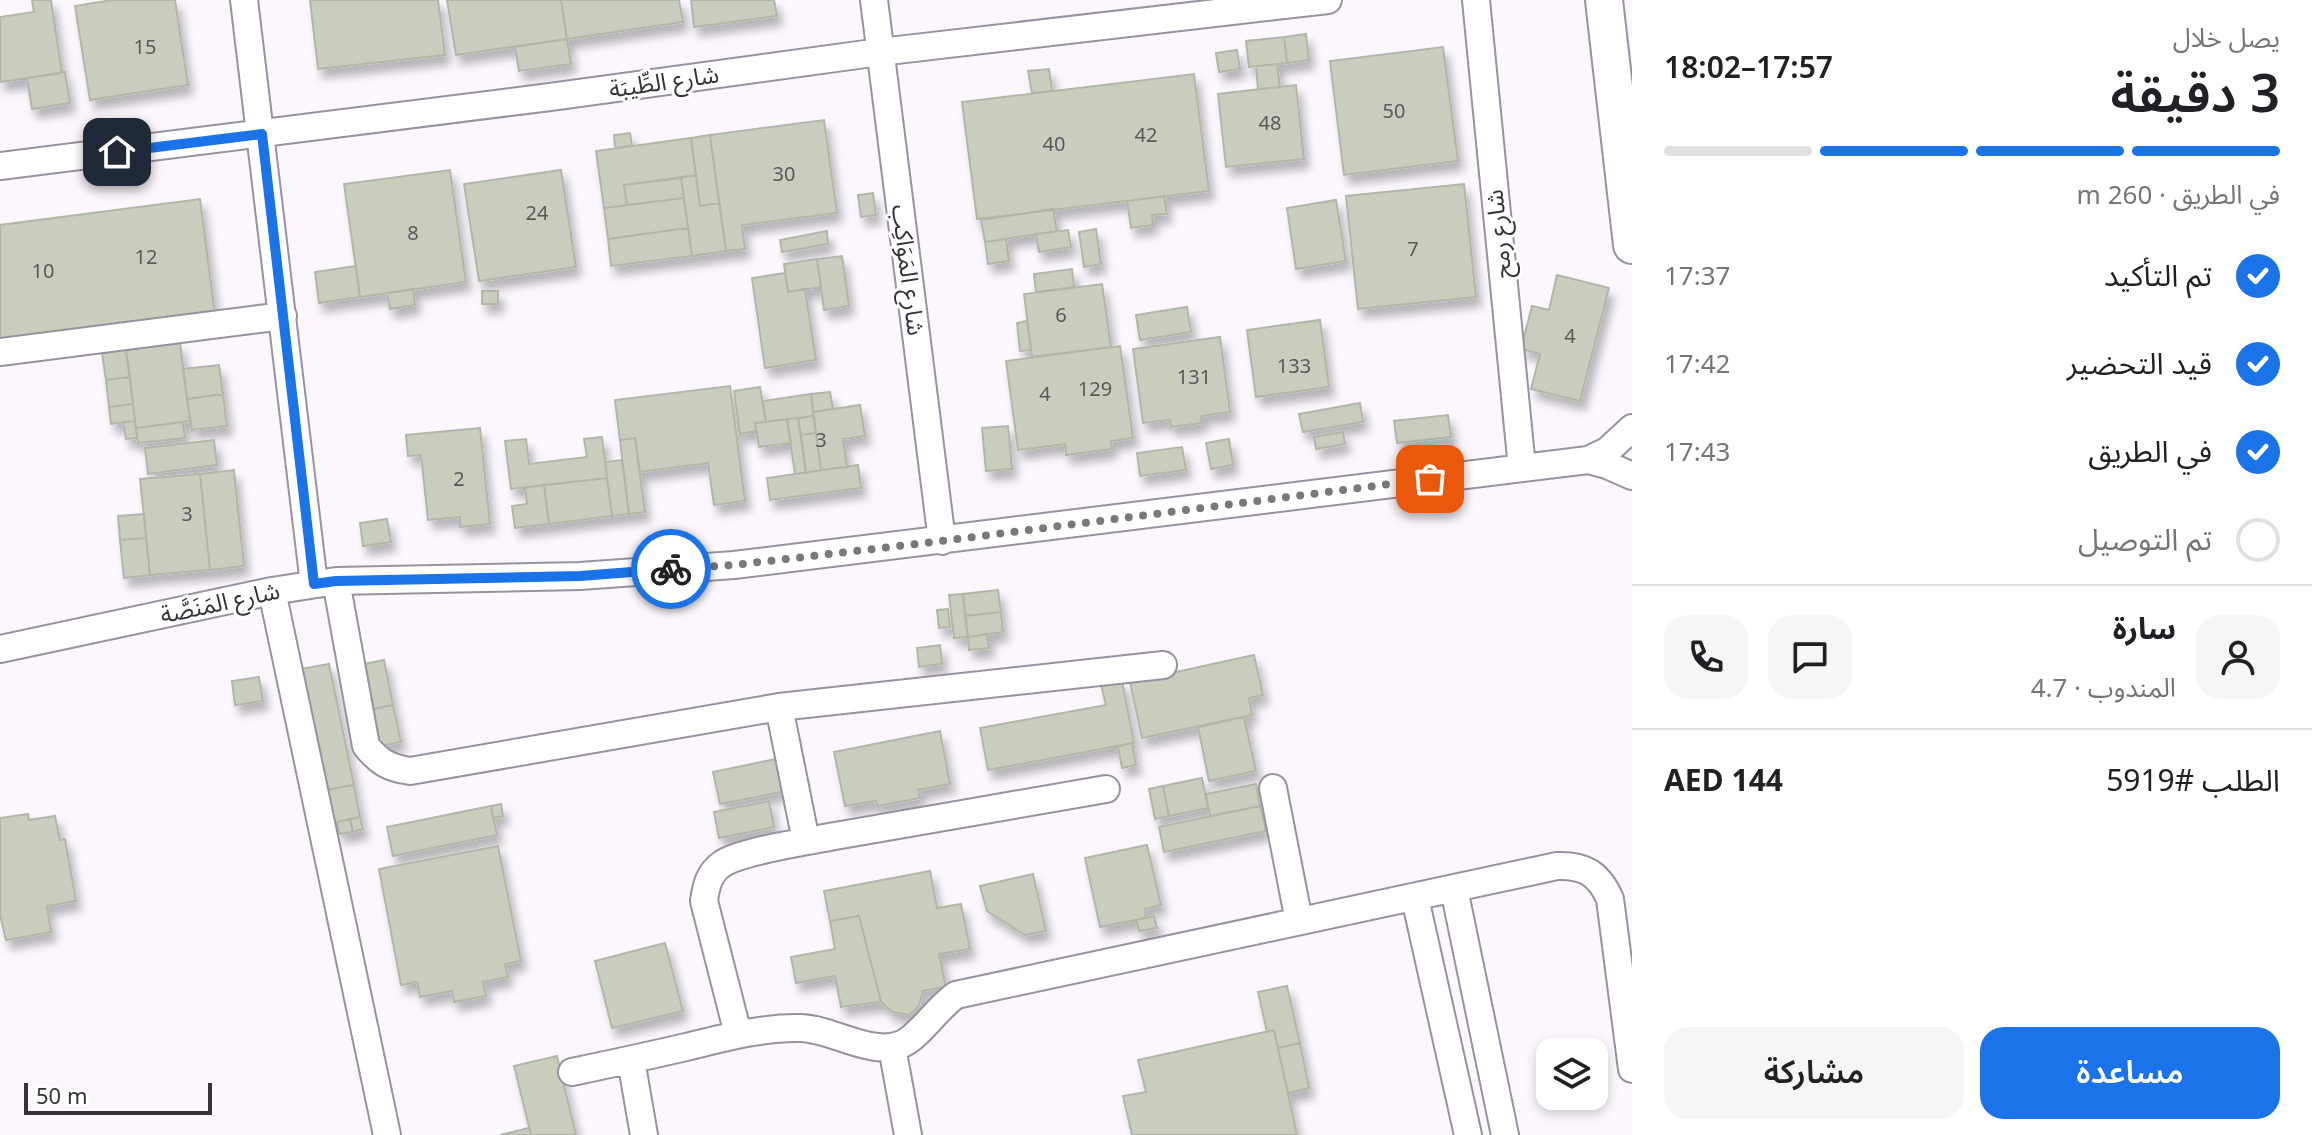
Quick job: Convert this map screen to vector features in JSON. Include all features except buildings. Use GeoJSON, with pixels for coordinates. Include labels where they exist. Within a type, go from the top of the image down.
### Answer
{"type":"FeatureCollection","features":[{"type":"Feature","properties":{"kind":"main road"},"geometry":{"type":"LineString","coordinates":[[1604,0],[1627,154],[1632,245]]}},
{"type":"Feature","properties":{"kind":"street"},"geometry":{"type":"LineString","coordinates":[[244,0],[283,316],[325,582],[366,746],[379,762],[410,771],[779,707],[1163,665]]}},
{"type":"Feature","properties":{"kind":"street","name":"شارع المَوَاكِب"},"geometry":{"type":"LineString","coordinates":[[874,0],[942,541]]}},
{"type":"Feature","properties":{"kind":"street","name":"شارع الطِّيبَة"},"geometry":{"type":"LineString","coordinates":[[0,166],[880,52],[1328,0]]}},
{"type":"Feature","properties":{"kind":"street","name":"شارع رمح"},"geometry":{"type":"LineString","coordinates":[[1476,0],[1522,468]]}},
{"type":"Feature","properties":{"kind":"street"},"geometry":{"type":"LineString","coordinates":[[0,352],[283,316]]}},
{"type":"Feature","properties":{"kind":"street","name":"شارع المَنَصَّة"},"geometry":{"type":"LineString","coordinates":[[0,649],[325,582],[580,576],[734,565],[1588,460],[1607,451],[1632,428]]}},
{"type":"Feature","properties":{"kind":"street","name":"شارع المَنَصَّة"},"geometry":{"type":"LineString","coordinates":[[1588,460],[1632,476]]}},
{"type":"Feature","properties":{"kind":"street"},"geometry":{"type":"LineString","coordinates":[[272,591],[387,1135]]}},
{"type":"Feature","properties":{"kind":"street"},"geometry":{"type":"LineString","coordinates":[[779,707],[806,841]]}},
{"type":"Feature","properties":{"kind":"street"},"geometry":{"type":"LineString","coordinates":[[1273,788],[1299,921]]}},
{"type":"Feature","properties":{"kind":"street"},"geometry":{"type":"LineString","coordinates":[[738,1034],[704,901],[705,887],[711,875],[731,859],[806,841],[1106,789]]}},
{"type":"Feature","properties":{"kind":"street"},"geometry":{"type":"LineString","coordinates":[[572,1072],[738,1034],[804,1028],[831,1032],[879,1047],[892,1047],[904,1044],[917,1034],[940,1006],[956,995],[1557,866],[1575,865],[1590,871],[1603,883],[1610,899],[1632,1069]]}},
{"type":"Feature","properties":{"kind":"street"},"geometry":{"type":"LineString","coordinates":[[1454,889],[1505,1135]]}},
{"type":"Feature","properties":{"kind":"street"},"geometry":{"type":"LineString","coordinates":[[1415,898],[1468,1135]]}},
{"type":"Feature","properties":{"kind":"street"},"geometry":{"type":"LineString","coordinates":[[892,1047],[908,1135]]}},
{"type":"Feature","properties":{"kind":"street"},"geometry":{"type":"LineString","coordinates":[[631,1060],[644,1135]]}},
{"type":"Feature","properties":{"kind":"way so far"},"geometry":{"type":"LineString","coordinates":[[671,569],[734,565],[942,541],[1430,479]]}},
{"type":"Feature","properties":{"kind":"route"},"geometry":{"type":"LineString","coordinates":[[117,152],[262,134],[314,584],[580,576],[671,569]]}}]}
